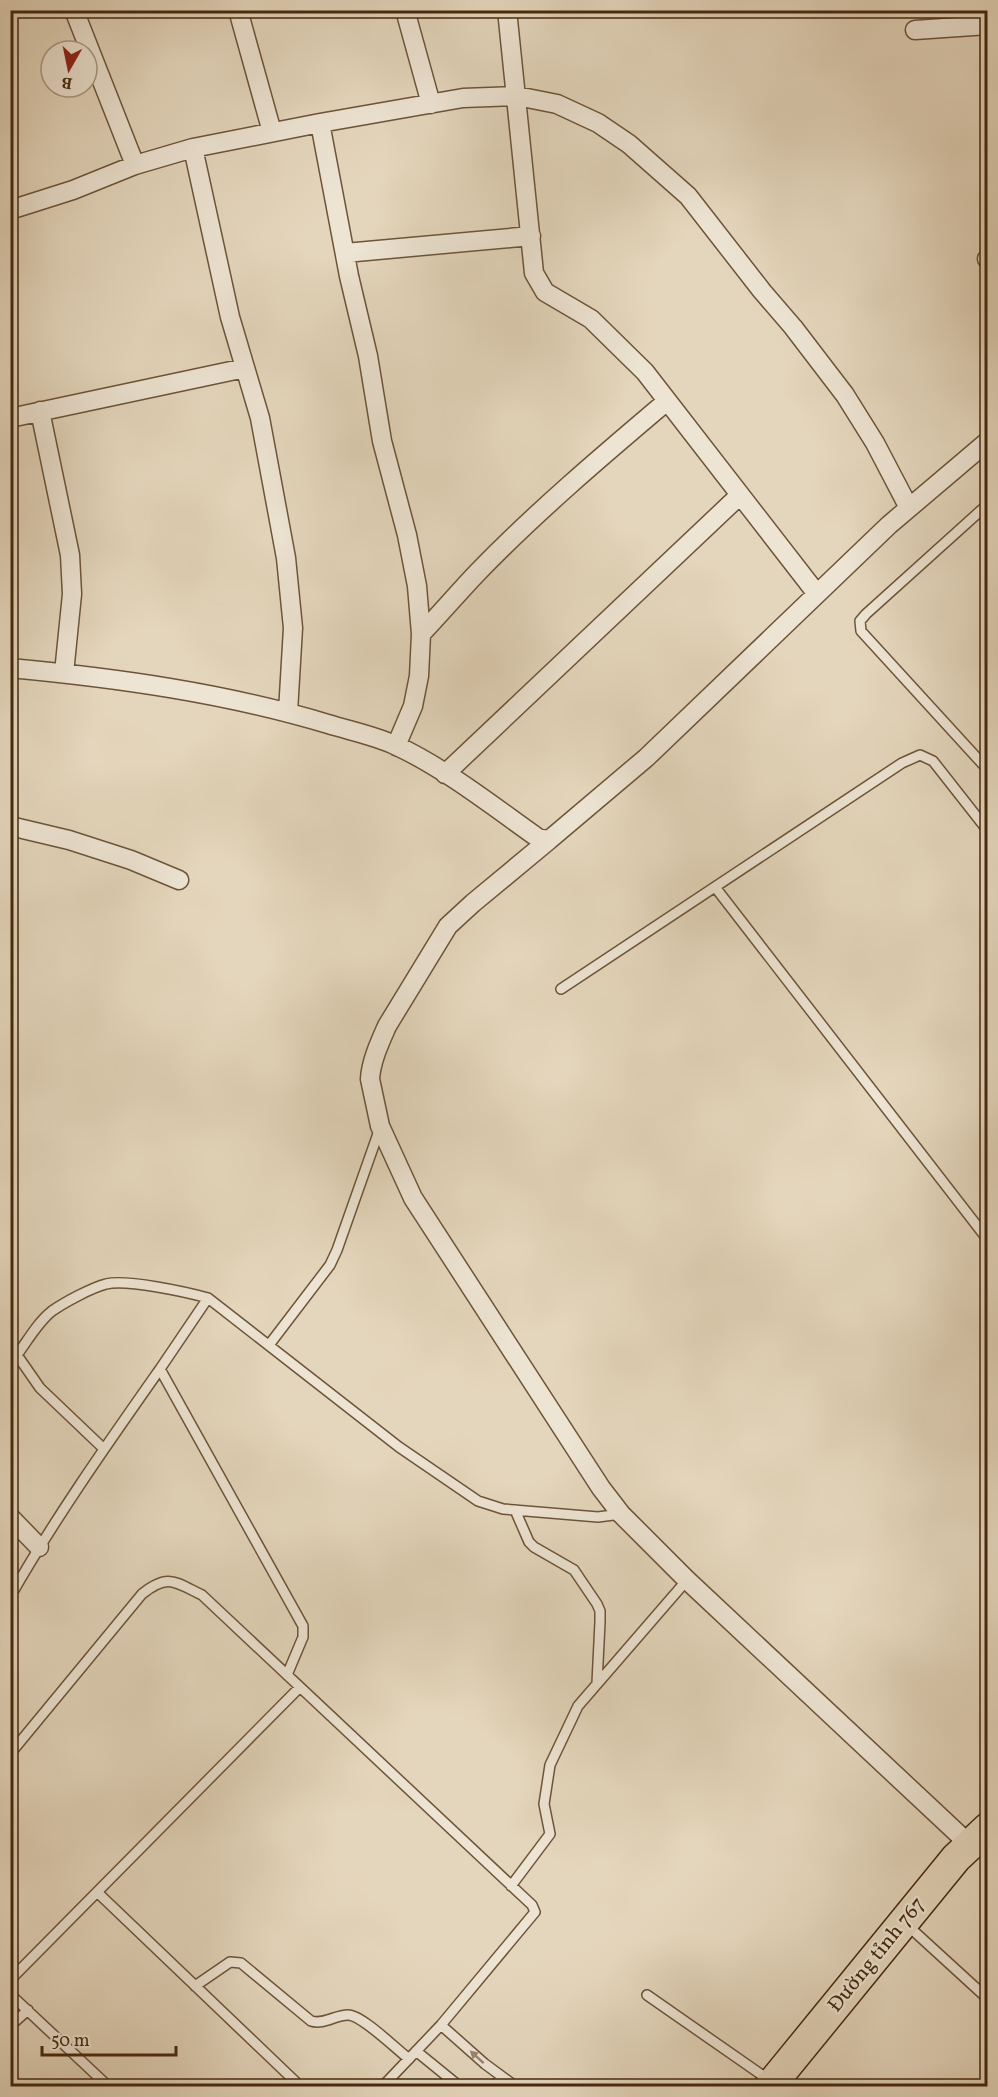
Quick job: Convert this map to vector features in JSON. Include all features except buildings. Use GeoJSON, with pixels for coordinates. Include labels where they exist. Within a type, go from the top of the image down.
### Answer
{"type":"FeatureCollection","features":[{"type":"Feature","properties":{"kind":"main road","name":"Đường tỉnh 767"},"geometry":{"type":"LineString","coordinates":[[772,2085],[956,1857],[979,1836]]}},
{"type":"Feature","properties":{"kind":"street"},"geometry":{"type":"LineString","coordinates":[[74,10],[135,165]]}},
{"type":"Feature","properties":{"kind":"street"},"geometry":{"type":"LineString","coordinates":[[238,10],[272,132]]}},
{"type":"Feature","properties":{"kind":"street"},"geometry":{"type":"LineString","coordinates":[[405,10],[431,104]]}},
{"type":"Feature","properties":{"kind":"street"},"geometry":{"type":"LineString","coordinates":[[507,10],[534,273],[539,285],[545,292],[591,319],[645,372],[816,594]]}},
{"type":"Feature","properties":{"kind":"street"},"geometry":{"type":"LineString","coordinates":[[915,30],[987,25]]}},
{"type":"Feature","properties":{"kind":"street"},"geometry":{"type":"LineString","coordinates":[[10,210],[73,190],[135,165],[193,148],[272,132],[463,98],[517,96],[557,104],[598,123],[628,144],[688,196],[845,395],[875,443],[909,508]]}},
{"type":"Feature","properties":{"kind":"street"},"geometry":{"type":"LineString","coordinates":[[320,123],[368,356],[382,441],[402,515],[417,586],[421,634],[419,676],[413,706],[396,746]]}},
{"type":"Feature","properties":{"kind":"street"},"geometry":{"type":"LineString","coordinates":[[193,148],[230,317],[260,418],[286,558],[293,628],[288,712]]}},
{"type":"Feature","properties":{"kind":"street"},"geometry":{"type":"LineString","coordinates":[[345,253],[531,236]]}},
{"type":"Feature","properties":{"kind":"street"},"geometry":{"type":"LineString","coordinates":[[10,418],[245,368]]}},
{"type":"Feature","properties":{"kind":"street"},"geometry":{"type":"LineString","coordinates":[[421,634],[477,573],[526,525],[667,401]]}},
{"type":"Feature","properties":{"kind":"street"},"geometry":{"type":"LineString","coordinates":[[40,411],[70,555],[72,576],[64,673]]}},
{"type":"Feature","properties":{"kind":"street"},"geometry":{"type":"LineString","coordinates":[[979,1836],[687,1580],[621,1514],[558,1424],[420,1210],[380,1126],[370,1079],[380,1041],[387,1026],[448,926],[646,758],[816,594],[909,508],[987,441]]}},
{"type":"Feature","properties":{"kind":"street"},"geometry":{"type":"LineString","coordinates":[[445,774],[740,495]]}},
{"type":"Feature","properties":{"kind":"street"},"geometry":{"type":"LineString","coordinates":[[10,669],[64,673],[216,695],[288,712],[396,746],[436,767],[538,838],[549,840]]}},
{"type":"Feature","properties":{"kind":"street"},"geometry":{"type":"LineString","coordinates":[[10,826],[69,840],[132,860],[179,880]]}},
{"type":"Feature","properties":{"kind":"street"},"geometry":{"type":"LineString","coordinates":[[10,1517],[39,1547]]}},
{"type":"Feature","properties":{"kind":"lane"},"geometry":{"type":"LineString","coordinates":[[987,504],[860,621],[861,631],[987,770]]}},
{"type":"Feature","properties":{"kind":"lane"},"geometry":{"type":"LineString","coordinates":[[561,989],[902,763],[920,755],[933,761],[987,831]]}},
{"type":"Feature","properties":{"kind":"lane"},"geometry":{"type":"LineString","coordinates":[[715,887],[987,1240]]}},
{"type":"Feature","properties":{"kind":"lane"},"geometry":{"type":"LineString","coordinates":[[269,1345],[334,1257],[380,1126]]}},
{"type":"Feature","properties":{"kind":"lane"},"geometry":{"type":"LineString","coordinates":[[104,1449],[40,1388],[17,1355],[43,1320],[52,1312],[106,1284],[116,1282],[183,1291],[208,1298],[399,1447],[466,1494],[490,1506],[598,1517],[621,1514]]}},
{"type":"Feature","properties":{"kind":"lane"},"geometry":{"type":"LineString","coordinates":[[11,1594],[39,1547],[104,1449],[208,1298]]}},
{"type":"Feature","properties":{"kind":"lane"},"geometry":{"type":"LineString","coordinates":[[160,1369],[303,1626],[303,1637],[287,1675]]}},
{"type":"Feature","properties":{"kind":"lane"},"geometry":{"type":"LineString","coordinates":[[515,1510],[529,1542],[574,1570],[597,1604],[600,1622],[597,1683]]}},
{"type":"Feature","properties":{"kind":"lane"},"geometry":{"type":"LineString","coordinates":[[511,1886],[548,1839],[550,1830],[544,1804],[550,1765],[578,1706],[687,1580]]}},
{"type":"Feature","properties":{"kind":"lane"},"geometry":{"type":"LineString","coordinates":[[10,1754],[142,1594],[157,1582],[173,1581],[202,1595],[532,1905],[535,1911],[441,2025],[383,2086]]}},
{"type":"Feature","properties":{"kind":"lane"},"geometry":{"type":"LineString","coordinates":[[10,1980],[299,1688]]}},
{"type":"Feature","properties":{"kind":"lane"},"geometry":{"type":"LineString","coordinates":[[97,1892],[300,2086]]}},
{"type":"Feature","properties":{"kind":"lane"},"geometry":{"type":"LineString","coordinates":[[904,1922],[987,1999]]}},
{"type":"Feature","properties":{"kind":"lane"},"geometry":{"type":"LineString","coordinates":[[195,1986],[230,1962],[241,1963],[311,2021],[317,2023],[345,2015],[357,2017],[408,2059]]}},
{"type":"Feature","properties":{"kind":"lane"},"geometry":{"type":"LineString","coordinates":[[10,1994],[108,2086]]}},
{"type":"Feature","properties":{"kind":"lane"},"geometry":{"type":"LineString","coordinates":[[647,1995],[772,2085]]}},
{"type":"Feature","properties":{"kind":"lane"},"geometry":{"type":"LineString","coordinates":[[10,2026],[28,2010]]}},
{"type":"Feature","properties":{"kind":"lane"},"geometry":{"type":"LineString","coordinates":[[441,2025],[515,2086]]}},
{"type":"Feature","properties":{"kind":"lane"},"geometry":{"type":"LineString","coordinates":[[416,2051],[459,2086]]}},
{"type":"Feature","properties":{"kind":"lane"},"geometry":{"type":"LineString","coordinates":[[494,2086],[502,2077]]}}]}
